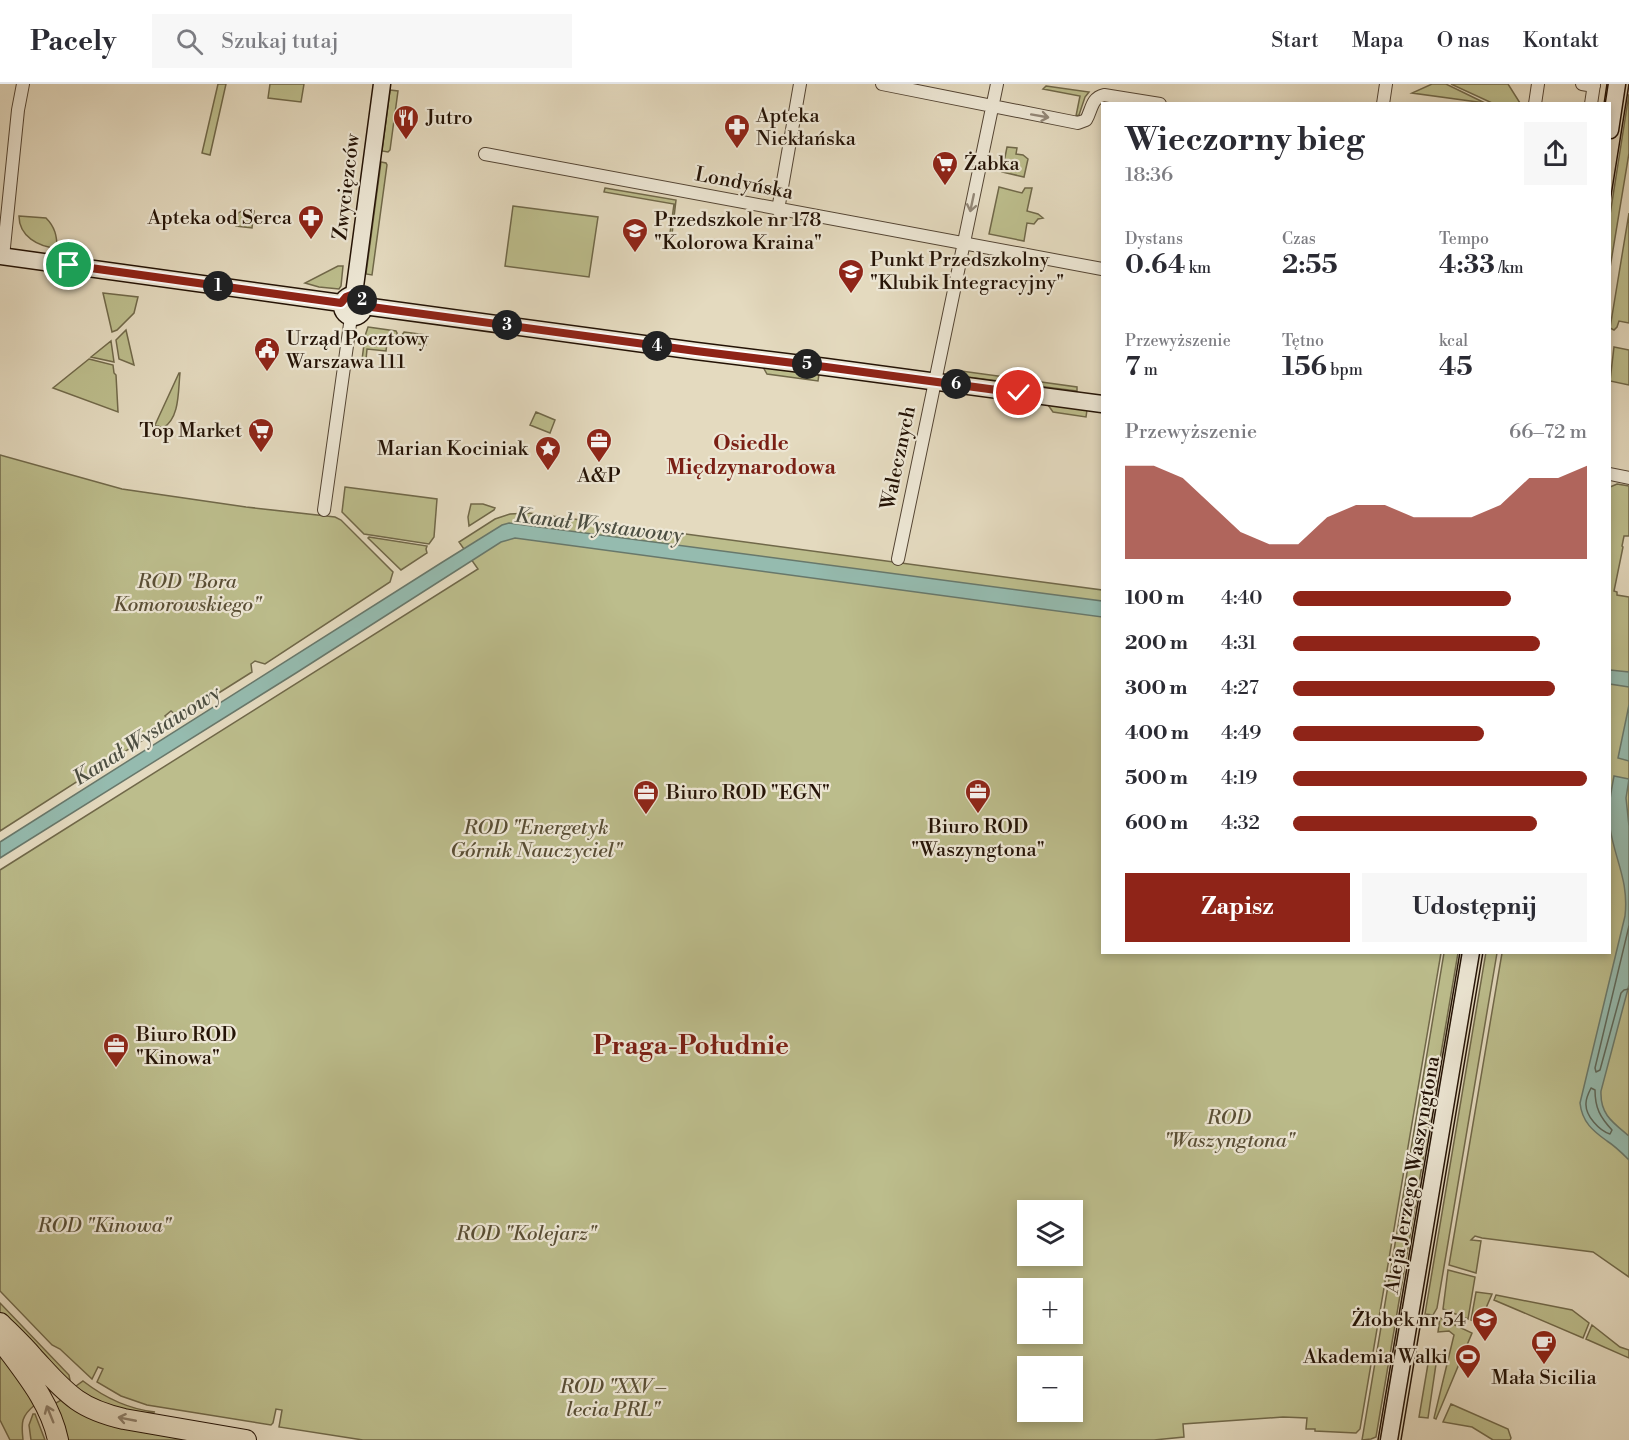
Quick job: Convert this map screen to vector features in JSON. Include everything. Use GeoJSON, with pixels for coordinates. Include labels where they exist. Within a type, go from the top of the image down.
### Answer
{"type":"FeatureCollection","features":[{"type":"Feature","properties":{"kind":"main road"},"geometry":{"type":"LineString","coordinates":[[0,1323],[61,1388],[76,1400],[97,1411],[124,1419],[247,1440]]}},
{"type":"Feature","properties":{"kind":"main road"},"geometry":{"type":"LineString","coordinates":[[0,1339],[37,1391],[49,1412],[58,1440]]}},
{"type":"Feature","properties":{"kind":"street"},"geometry":{"type":"LineString","coordinates":[[23,84],[17,116],[2,256],[1101,404]]}},
{"type":"Feature","properties":{"kind":"street","name":"Zwycięzców"},"geometry":{"type":"LineString","coordinates":[[324,510],[382,84]]}},
{"type":"Feature","properties":{"kind":"street"},"geometry":{"type":"LineString","coordinates":[[778,210],[800,84]]}},
{"type":"Feature","properties":{"kind":"street"},"geometry":{"type":"LineString","coordinates":[[882,84],[1081,123],[1086,120],[1096,98],[1104,94],[1149,102]]}},
{"type":"Feature","properties":{"kind":"street","name":"Walecznych"},"geometry":{"type":"LineString","coordinates":[[898,559],[997,84]]}},
{"type":"Feature","properties":{"kind":"street"},"geometry":{"type":"LineString","coordinates":[[1383,102],[1386,84]]}},
{"type":"Feature","properties":{"kind":"street"},"geometry":{"type":"LineString","coordinates":[[1535,102],[1538,84]]}},
{"type":"Feature","properties":{"kind":"street"},"geometry":{"type":"LineString","coordinates":[[1611,123],[1617,84]]}},
{"type":"Feature","properties":{"kind":"street"},"geometry":{"type":"LineString","coordinates":[[1590,85],[1591,102]]}},
{"type":"Feature","properties":{"kind":"street","name":"Londyńska"},"geometry":{"type":"LineString","coordinates":[[485,154],[1101,269]]}},
{"type":"Feature","properties":{"kind":"street"},"geometry":{"type":"LineString","coordinates":[[1611,474],[1629,477]]}},
{"type":"Feature","properties":{"kind":"street","name":"Aleja Jerzego Waszyngtona"},"geometry":{"type":"LineString","coordinates":[[1389,1440],[1472,954]]}},
{"type":"Feature","properties":{"kind":"green space"},"geometry":{"type":"Polygon","coordinates":[[[218,84],[226,84],[210,155],[202,153],[218,84]]]}},
{"type":"Feature","properties":{"kind":"green space"},"geometry":{"type":"Polygon","coordinates":[[[270,84],[304,84],[301,102],[268,98],[270,84]]]}},
{"type":"Feature","properties":{"kind":"green space"},"geometry":{"type":"Polygon","coordinates":[[[1432,84],[1446,84],[1483,102],[1478,102],[1412,93],[1432,84]]]}},
{"type":"Feature","properties":{"kind":"green space"},"geometry":{"type":"Polygon","coordinates":[[[1451,84],[1508,84],[1519,102],[1490,102],[1451,84]]]}},
{"type":"Feature","properties":{"kind":"green space"},"geometry":{"type":"Polygon","coordinates":[[[1046,86],[1089,92],[1079,115],[1076,116],[1080,96],[1043,89],[1046,86]]]}},
{"type":"Feature","properties":{"kind":"green space"},"geometry":{"type":"Polygon","coordinates":[[[390,90],[398,91],[388,152],[382,151],[390,90]]]}},
{"type":"Feature","properties":{"kind":"green space"},"geometry":{"type":"Polygon","coordinates":[[[1629,94],[1629,153],[1611,262],[1611,209],[1629,94]]]}},
{"type":"Feature","properties":{"kind":"green space"},"geometry":{"type":"Polygon","coordinates":[[[1007,147],[1017,148],[1016,154],[1028,159],[1024,177],[1002,172],[1007,147]]]}},
{"type":"Feature","properties":{"kind":"green space"},"geometry":{"type":"Polygon","coordinates":[[[381,162],[387,165],[372,275],[366,274],[381,162]]]}},
{"type":"Feature","properties":{"kind":"green space"},"geometry":{"type":"Polygon","coordinates":[[[999,187],[1022,193],[1025,188],[1032,188],[1027,211],[1043,218],[1038,219],[1034,224],[1027,223],[1024,241],[989,234],[999,187]]]}},
{"type":"Feature","properties":{"kind":"green space"},"geometry":{"type":"Polygon","coordinates":[[[605,188],[676,200],[672,234],[670,233],[674,204],[604,192],[605,188]]]}},
{"type":"Feature","properties":{"kind":"green space"},"geometry":{"type":"Polygon","coordinates":[[[513,206],[598,217],[589,277],[505,266],[513,206]]]}},
{"type":"Feature","properties":{"kind":"green space"},"geometry":{"type":"Polygon","coordinates":[[[244,210],[254,211],[252,228],[236,226],[238,213],[244,210]]]}},
{"type":"Feature","properties":{"kind":"green space"},"geometry":{"type":"Polygon","coordinates":[[[1629,213],[1629,323],[1619,321],[1614,330],[1611,328],[1629,213]]]}},
{"type":"Feature","properties":{"kind":"green space"},"geometry":{"type":"Polygon","coordinates":[[[19,216],[46,218],[55,232],[57,248],[37,243],[26,235],[19,216]]]}},
{"type":"Feature","properties":{"kind":"green space"},"geometry":{"type":"Polygon","coordinates":[[[338,266],[343,266],[339,289],[305,283],[338,266]]]}},
{"type":"Feature","properties":{"kind":"green space"},"geometry":{"type":"Polygon","coordinates":[[[103,293],[138,297],[134,313],[112,332],[103,293]]]}},
{"type":"Feature","properties":{"kind":"green space"},"geometry":{"type":"Polygon","coordinates":[[[368,327],[396,331],[396,344],[387,343],[386,351],[367,349],[366,360],[362,360],[365,336],[368,327]]]}},
{"type":"Feature","properties":{"kind":"green space"},"geometry":{"type":"Polygon","coordinates":[[[126,330],[134,365],[119,359],[116,340],[126,330]]]}},
{"type":"Feature","properties":{"kind":"green space"},"geometry":{"type":"Polygon","coordinates":[[[404,332],[426,335],[426,345],[403,342],[404,332]]]}},
{"type":"Feature","properties":{"kind":"green space"},"geometry":{"type":"Polygon","coordinates":[[[111,341],[114,362],[91,357],[111,341]]]}},
{"type":"Feature","properties":{"kind":"green space"},"geometry":{"type":"Polygon","coordinates":[[[1614,347],[1629,350],[1629,385],[1611,381],[1614,347]]]}},
{"type":"Feature","properties":{"kind":"green space"},"geometry":{"type":"Polygon","coordinates":[[[89,359],[113,365],[116,375],[118,412],[53,388],[89,359]]]}},
{"type":"Feature","properties":{"kind":"green space"},"geometry":{"type":"Polygon","coordinates":[[[763,367],[819,374],[818,381],[767,374],[763,367]]]}},
{"type":"Feature","properties":{"kind":"green space"},"geometry":{"type":"Polygon","coordinates":[[[961,371],[1077,387],[1077,391],[960,376],[961,371]]]}},
{"type":"Feature","properties":{"kind":"green space"},"geometry":{"type":"Polygon","coordinates":[[[179,373],[178,396],[173,418],[163,428],[155,425],[179,373]]]}},
{"type":"Feature","properties":{"kind":"green space"},"geometry":{"type":"Polygon","coordinates":[[[1048,405],[1087,410],[1086,417],[1053,412],[1048,405]]]}},
{"type":"Feature","properties":{"kind":"green space"},"geometry":{"type":"Polygon","coordinates":[[[536,412],[555,420],[550,433],[530,425],[536,412]]]}},
{"type":"Feature","properties":{"kind":"green space","name":"ROD \"Bora Komorowskiego\""},"geometry":{"type":"Polygon","coordinates":[[[0,455],[122,489],[335,517],[341,520],[393,572],[390,582],[265,664],[255,661],[251,664],[252,672],[179,718],[171,711],[165,716],[170,723],[102,766],[91,765],[89,774],[0,831],[0,455]]]}},
{"type":"Feature","properties":{"kind":"green space"},"geometry":{"type":"Polygon","coordinates":[[[1617,484],[1629,486],[1629,536],[1624,536],[1614,591],[1617,595],[1629,597],[1629,1277],[1593,1252],[1475,1236],[1471,1240],[1481,1241],[1476,1273],[1449,1265],[1502,954],[1611,954],[1611,487],[1617,484]]]}},
{"type":"Feature","properties":{"kind":"green space"},"geometry":{"type":"Polygon","coordinates":[[[345,487],[437,499],[434,537],[429,544],[364,534],[342,512],[345,487]]]}},
{"type":"Feature","properties":{"kind":"green space"},"geometry":{"type":"Polygon","coordinates":[[[471,504],[483,504],[495,508],[469,526],[468,517],[471,504]]]}},
{"type":"Feature","properties":{"kind":"green space"},"geometry":{"type":"Polygon","coordinates":[[[529,513],[1101,590],[1101,954],[1441,954],[1360,1429],[1356,1433],[1315,1431],[1315,1429],[1306,1429],[1307,1418],[1283,1417],[1183,1424],[1184,1437],[1154,1440],[363,1440],[279,1427],[282,1410],[276,1409],[271,1425],[147,1405],[121,1396],[97,1382],[103,1369],[98,1367],[92,1379],[60,1349],[52,1345],[0,1291],[0,870],[478,569],[459,542],[495,519],[510,514],[529,513]]]}},
{"type":"Feature","properties":{"kind":"green space"},"geometry":{"type":"Polygon","coordinates":[[[369,537],[427,546],[427,553],[401,570],[369,537]]]}},
{"type":"Feature","properties":{"kind":"green space"},"geometry":{"type":"Polygon","coordinates":[[[1444,954],[1458,954],[1376,1437],[1362,1440],[1444,954]]]}},
{"type":"Feature","properties":{"kind":"green space"},"geometry":{"type":"Polygon","coordinates":[[[1486,954],[1497,954],[1437,1308],[1433,1315],[1425,1314],[1486,954]]]}},
{"type":"Feature","properties":{"kind":"green space"},"geometry":{"type":"Polygon","coordinates":[[[1448,1270],[1475,1277],[1468,1319],[1443,1309],[1448,1270]]]}},
{"type":"Feature","properties":{"kind":"green space"},"geometry":{"type":"Polygon","coordinates":[[[1476,1292],[1492,1294],[1478,1323],[1471,1320],[1476,1292]]]}},
{"type":"Feature","properties":{"kind":"green space"},"geometry":{"type":"Polygon","coordinates":[[[1496,1295],[1572,1310],[1589,1323],[1583,1338],[1494,1300],[1496,1295]]]}},
{"type":"Feature","properties":{"kind":"green space"},"geometry":{"type":"Polygon","coordinates":[[[0,1303],[69,1375],[70,1380],[67,1383],[0,1316],[0,1303]]]}},
{"type":"Feature","properties":{"kind":"green space"},"geometry":{"type":"Polygon","coordinates":[[[1440,1318],[1472,1333],[1436,1419],[1434,1418],[1454,1335],[1449,1331],[1438,1332],[1440,1318]]]}},
{"type":"Feature","properties":{"kind":"green space"},"geometry":{"type":"Polygon","coordinates":[[[1592,1325],[1620,1347],[1629,1350],[1629,1358],[1586,1339],[1592,1325]]]}},
{"type":"Feature","properties":{"kind":"green space"},"geometry":{"type":"Polygon","coordinates":[[[0,1351],[36,1404],[27,1412],[23,1420],[23,1440],[10,1440],[0,1420],[0,1351]]]}},
{"type":"Feature","properties":{"kind":"green space"},"geometry":{"type":"Polygon","coordinates":[[[1430,1352],[1436,1364],[1428,1418],[1419,1417],[1430,1352]]]}},
{"type":"Feature","properties":{"kind":"green space"},"geometry":{"type":"Polygon","coordinates":[[[83,1381],[117,1402],[155,1412],[131,1412],[102,1404],[72,1389],[83,1381]]]}},
{"type":"Feature","properties":{"kind":"green space"},"geometry":{"type":"Polygon","coordinates":[[[63,1399],[214,1440],[66,1440],[54,1404],[63,1399]]]}},
{"type":"Feature","properties":{"kind":"green space"},"geometry":{"type":"Polygon","coordinates":[[[1451,1404],[1508,1429],[1510,1440],[1493,1440],[1472,1427],[1443,1422],[1451,1404]]]}},
{"type":"Feature","properties":{"kind":"green space"},"geometry":{"type":"Polygon","coordinates":[[[35,1414],[45,1440],[31,1440],[29,1425],[35,1414]]]}},
{"type":"Feature","properties":{"kind":"water"},"geometry":{"type":"Polygon","coordinates":[[[509,523],[1101,601],[1101,617],[515,538],[501,542],[0,858],[0,842],[502,525],[509,523]]]}},
{"type":"Feature","properties":{"kind":"water"},"geometry":{"type":"Polygon","coordinates":[[[1611,670],[1629,672],[1629,687],[1611,684],[1611,670]]]}},
{"type":"Feature","properties":{"kind":"water"},"geometry":{"type":"Polygon","coordinates":[[[1629,705],[1629,761],[1618,758],[1629,705]]]}},
{"type":"Feature","properties":{"kind":"water"},"geometry":{"type":"Polygon","coordinates":[[[1614,776],[1629,779],[1626,798],[1629,826],[1629,985],[1601,1091],[1601,1099],[1608,1117],[1629,1136],[1629,1160],[1589,1125],[1583,1116],[1580,1103],[1625,916],[1625,892],[1611,834],[1611,796],[1614,776]]]}},
{"type":"Feature","properties":{"kind":"tram line"},"geometry":{"type":"LineString","coordinates":[[1604,102],[1607,84]]}},
{"type":"Feature","properties":{"kind":"tram line"},"geometry":{"type":"LineString","coordinates":[[1611,196],[1629,84]]}},
{"type":"Feature","properties":{"kind":"tram line"},"geometry":{"type":"LineString","coordinates":[[1378,1440],[1460,954]]}},
{"type":"Feature","properties":{"kind":"tram line"},"geometry":{"type":"LineString","coordinates":[[1401,1440],[1483,954]]}},
{"type":"Feature","properties":{"kind":"place","name":"Jutro"},"geometry":{"type":"Point","coordinates":[406,141]}},
{"type":"Feature","properties":{"kind":"place","name":"Apteka Niekłańska"},"geometry":{"type":"Point","coordinates":[737,150]}},
{"type":"Feature","properties":{"kind":"place","name":"Żabka"},"geometry":{"type":"Point","coordinates":[945,187]}},
{"type":"Feature","properties":{"kind":"place","name":"Apteka od Serca"},"geometry":{"type":"Point","coordinates":[311,241]}},
{"type":"Feature","properties":{"kind":"place","name":"Przedszkole nr 178 \"Kolorowa Kraina\""},"geometry":{"type":"Point","coordinates":[635,254]}},
{"type":"Feature","properties":{"kind":"place","name":"Punkt Przedszkolny \"Klubik Integracyjny\""},"geometry":{"type":"Point","coordinates":[851,295]}},
{"type":"Feature","properties":{"kind":"place","name":"Urząd Pocztowy Warszawa 111"},"geometry":{"type":"Point","coordinates":[267,373]}},
{"type":"Feature","properties":{"kind":"place","name":"Top Market"},"geometry":{"type":"Point","coordinates":[261,454]}},
{"type":"Feature","properties":{"kind":"place","name":"A&P"},"geometry":{"type":"Point","coordinates":[599,464]}},
{"type":"Feature","properties":{"kind":"place","name":"Marian Kociniak"},"geometry":{"type":"Point","coordinates":[548,472]}},
{"type":"Feature","properties":{"kind":"place","name":"Biuro ROD \"Waszyngtona\""},"geometry":{"type":"Point","coordinates":[978,815]}},
{"type":"Feature","properties":{"kind":"place","name":"Biuro ROD \"EGN\""},"geometry":{"type":"Point","coordinates":[646,816]}},
{"type":"Feature","properties":{"kind":"place","name":"Biuro ROD \"Kinowa\""},"geometry":{"type":"Point","coordinates":[116,1069]}},
{"type":"Feature","properties":{"kind":"place","name":"Żłobek nr 54"},"geometry":{"type":"Point","coordinates":[1485,1343]}},
{"type":"Feature","properties":{"kind":"place","name":"Mała Sicilia"},"geometry":{"type":"Point","coordinates":[1544,1366]}},
{"type":"Feature","properties":{"kind":"place","name":"Akademia Walki"},"geometry":{"type":"Point","coordinates":[1468,1380]}},
{"type":"Feature","properties":{"kind":"district","name":"Osiedle Międzynarodowa"},"geometry":{"type":"Point","coordinates":[751,456]}},
{"type":"Feature","properties":{"kind":"district","name":"Praga-Południe"},"geometry":{"type":"Point","coordinates":[691,1046]}},
{"type":"Feature","properties":{"kind":"route"},"geometry":{"type":"LineString","coordinates":[[69,265],[341,303],[346,297],[354,294],[362,299],[364,306],[1019,393]]}},
{"type":"Feature","properties":{"kind":"water label","name":"Kanał Wystawowy"},"geometry":{"type":"Point","coordinates":[599,526]}},
{"type":"Feature","properties":{"kind":"water label","name":"Kanał Wystawowy"},"geometry":{"type":"Point","coordinates":[147,736]}},
{"type":"Feature","properties":{"kind":"park label","name":"ROD \"Energetyk Górnik Nauczyciel\""},"geometry":{"type":"Point","coordinates":[536,840]}},
{"type":"Feature","properties":{"kind":"park label","name":"ROD \"Waszyngtona\""},"geometry":{"type":"Point","coordinates":[1229,1130]}},
{"type":"Feature","properties":{"kind":"park label","name":"ROD \"Kinowa\""},"geometry":{"type":"Point","coordinates":[104,1226]}},
{"type":"Feature","properties":{"kind":"park label","name":"ROD \"Kolejarz\""},"geometry":{"type":"Point","coordinates":[526,1234]}},
{"type":"Feature","properties":{"kind":"park label","name":"ROD \"XXV – lecia PRL\""},"geometry":{"type":"Point","coordinates":[613,1398]}}]}
